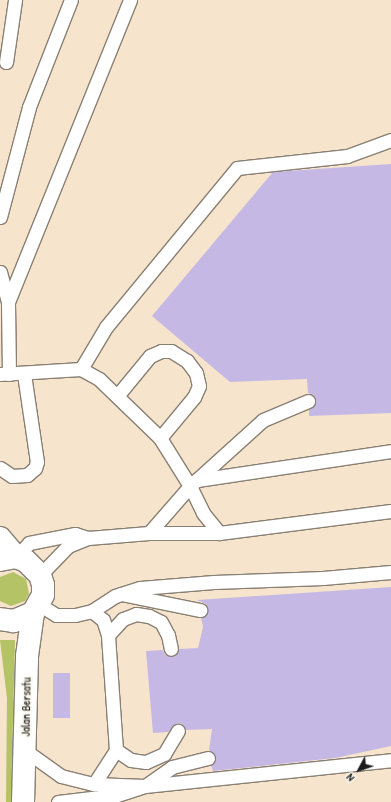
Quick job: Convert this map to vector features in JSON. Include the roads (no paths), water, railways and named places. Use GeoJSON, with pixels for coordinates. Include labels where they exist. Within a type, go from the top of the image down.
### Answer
{"type":"FeatureCollection","features":[{"type":"Feature","properties":{"kind":"street"},"geometry":{"type":"LineString","coordinates":[[0,538],[8,558],[26,561],[40,575]]}},
{"type":"Feature","properties":{"kind":"street","name":"Jalan Bersatu"},"geometry":{"type":"LineString","coordinates":[[23,802],[26,751],[27,656],[36,609],[43,595],[40,575]]}},
{"type":"Feature","properties":{"kind":"street"},"geometry":{"type":"LineString","coordinates":[[0,619],[14,621],[36,609]]}},
{"type":"Feature","properties":{"kind":"lane"},"geometry":{"type":"LineString","coordinates":[[6,62],[15,0]]}},
{"type":"Feature","properties":{"kind":"lane"},"geometry":{"type":"LineString","coordinates":[[0,217],[29,107],[71,0]]}},
{"type":"Feature","properties":{"kind":"lane"},"geometry":{"type":"LineString","coordinates":[[8,302],[130,0]]}},
{"type":"Feature","properties":{"kind":"lane"},"geometry":{"type":"LineString","coordinates":[[81,369],[106,327],[237,168],[347,156],[391,140]]}},
{"type":"Feature","properties":{"kind":"lane"},"geometry":{"type":"LineString","coordinates":[[0,272],[8,302],[4,374],[24,374],[81,369],[99,380],[160,438],[193,483],[203,513],[219,533]]}},
{"type":"Feature","properties":{"kind":"lane"},"geometry":{"type":"LineString","coordinates":[[117,396],[150,356],[161,350],[171,351],[187,361],[196,373],[199,386],[194,397],[160,438]]}},
{"type":"Feature","properties":{"kind":"lane"},"geometry":{"type":"LineString","coordinates":[[0,468],[12,476],[27,475],[35,468],[37,462],[24,374]]}},
{"type":"Feature","properties":{"kind":"lane"},"geometry":{"type":"LineString","coordinates":[[149,533],[193,483],[263,420],[308,401]]}},
{"type":"Feature","properties":{"kind":"lane"},"geometry":{"type":"LineString","coordinates":[[193,483],[391,451]]}},
{"type":"Feature","properties":{"kind":"lane"},"geometry":{"type":"LineString","coordinates":[[40,575],[68,546],[88,538],[149,533],[219,533],[391,511]]}},
{"type":"Feature","properties":{"kind":"lane"},"geometry":{"type":"LineString","coordinates":[[8,558],[29,543],[75,534],[88,538]]}},
{"type":"Feature","properties":{"kind":"lane"},"geometry":{"type":"LineString","coordinates":[[36,609],[56,615],[76,615],[92,611],[121,594],[140,588],[214,582],[323,578],[391,572]]}},
{"type":"Feature","properties":{"kind":"lane"},"geometry":{"type":"LineString","coordinates":[[121,594],[200,610]]}},
{"type":"Feature","properties":{"kind":"lane"},"geometry":{"type":"LineString","coordinates":[[92,611],[103,620],[108,634],[116,750],[94,784]]}},
{"type":"Feature","properties":{"kind":"lane"},"geometry":{"type":"LineString","coordinates":[[108,634],[123,619],[136,614],[149,616],[161,622],[168,635],[171,649]]}},
{"type":"Feature","properties":{"kind":"lane"},"geometry":{"type":"LineString","coordinates":[[116,750],[131,760],[146,762],[164,754],[178,731]]}},
{"type":"Feature","properties":{"kind":"lane"},"geometry":{"type":"LineString","coordinates":[[26,751],[61,776],[94,784],[145,786],[391,760]]}},
{"type":"Feature","properties":{"kind":"lane"},"geometry":{"type":"LineString","coordinates":[[58,802],[117,795],[145,786],[172,767],[208,758]]}}]}
